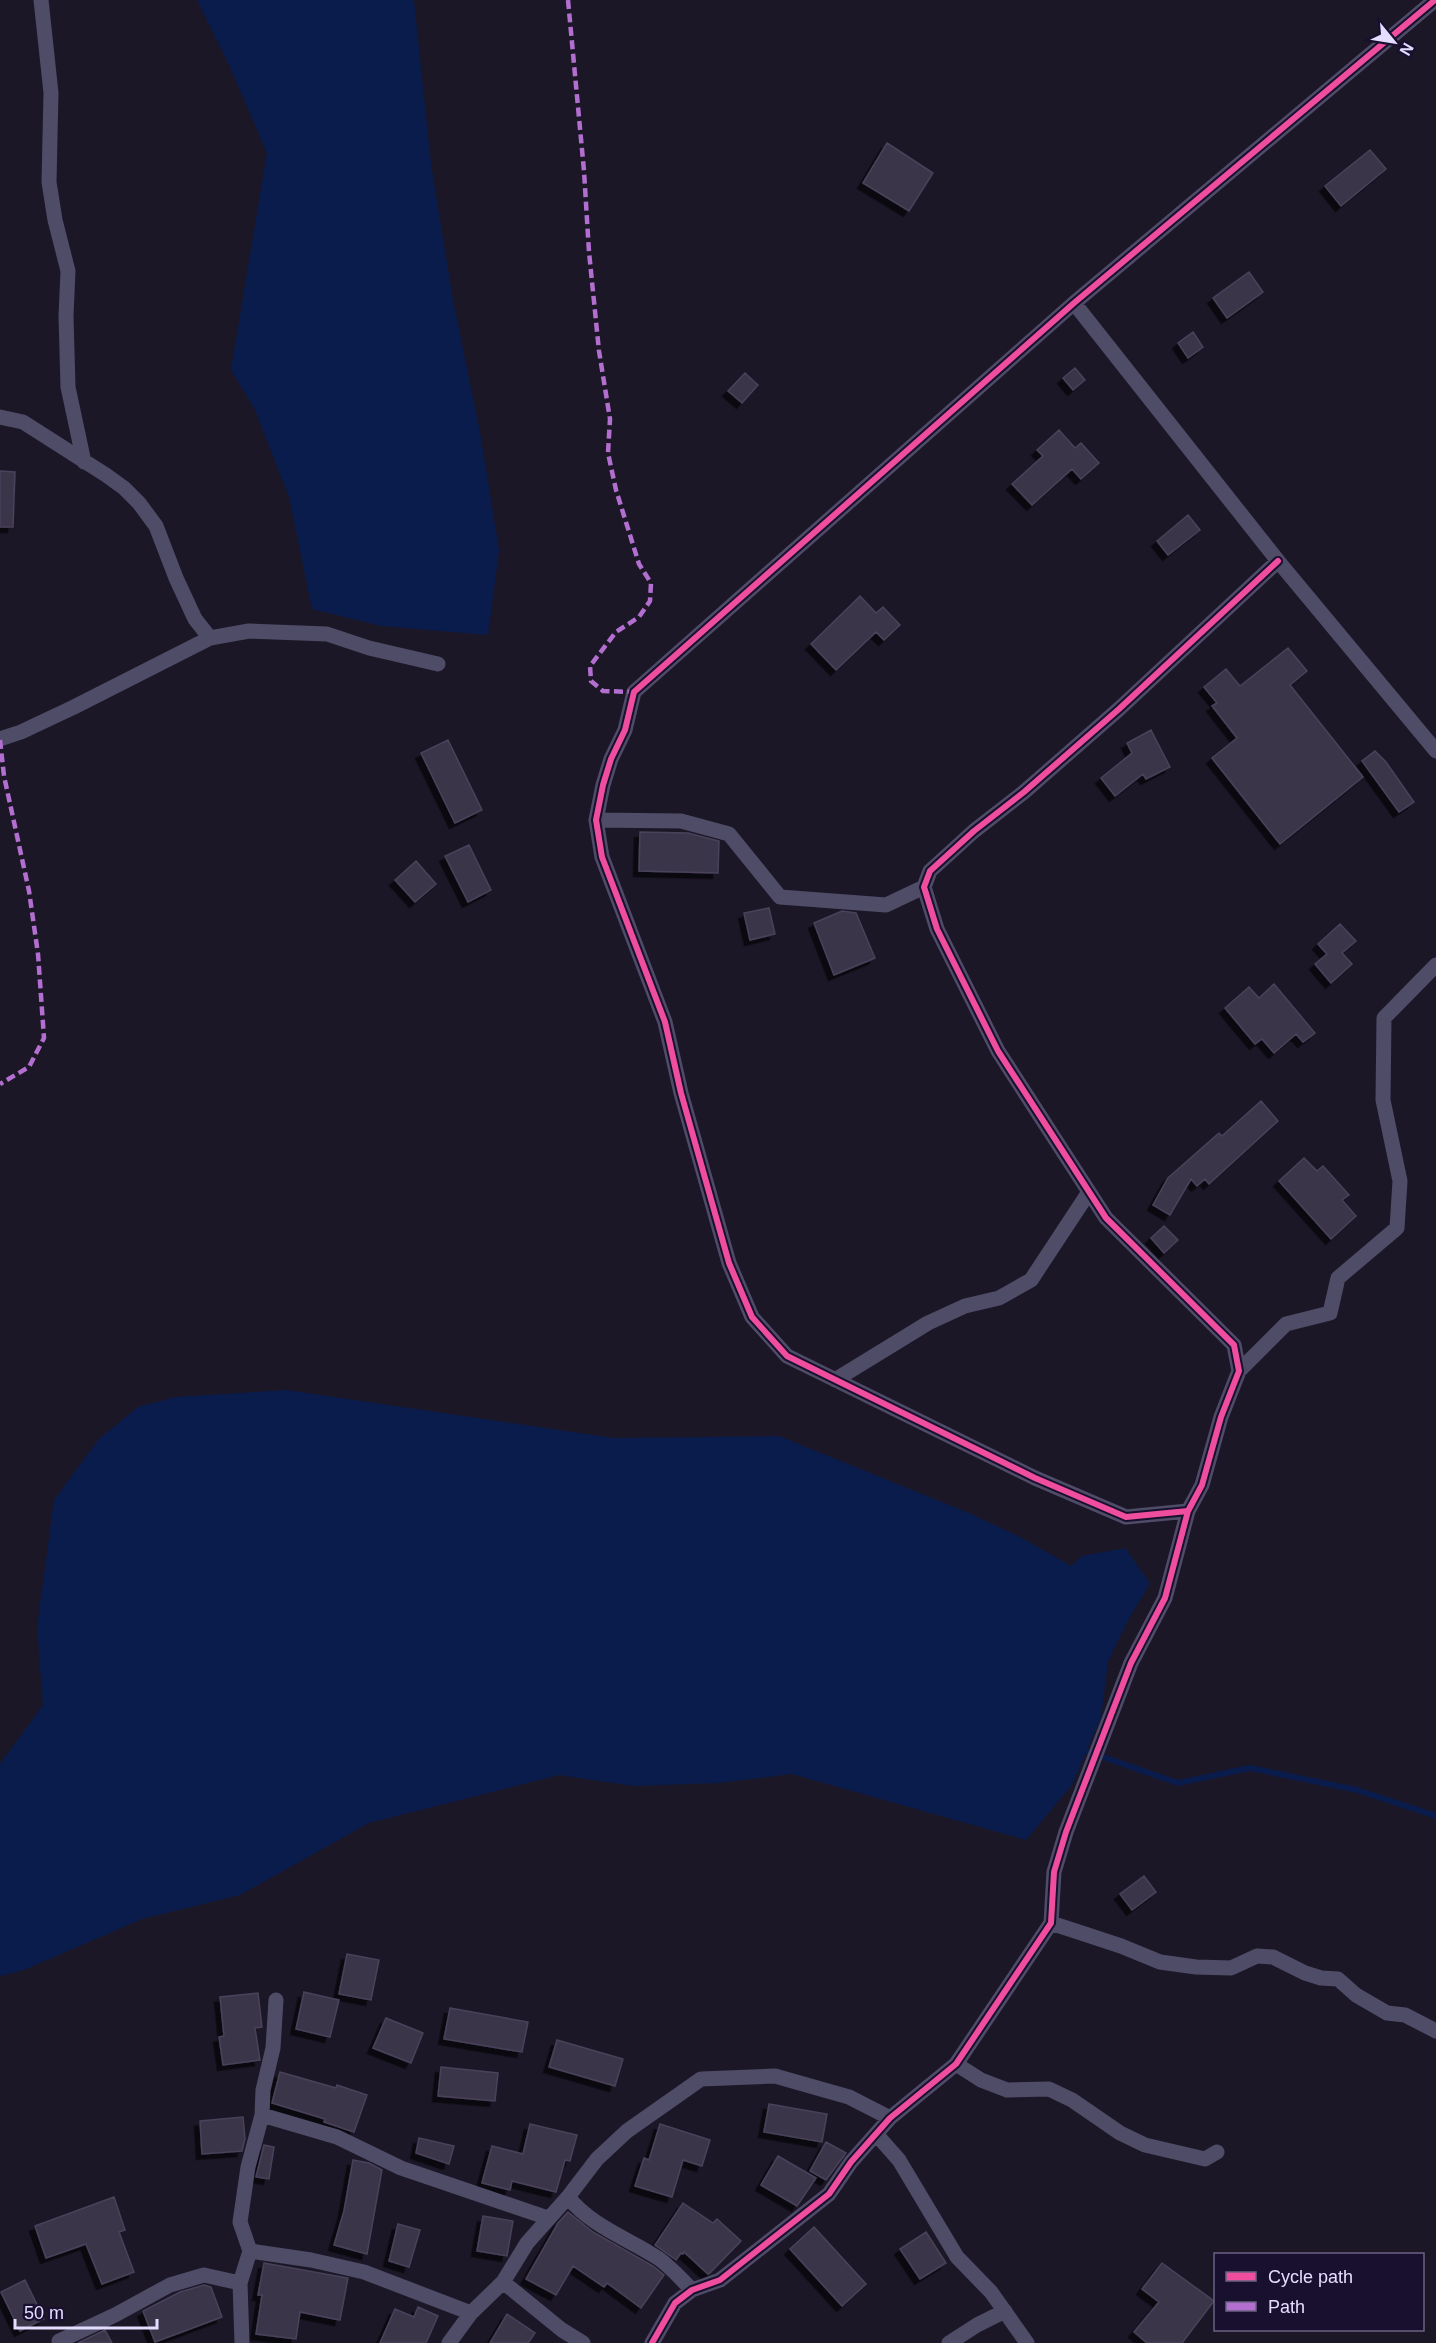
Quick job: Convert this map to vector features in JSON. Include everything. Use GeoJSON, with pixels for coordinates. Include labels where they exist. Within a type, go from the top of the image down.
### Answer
{"type":"FeatureCollection","features":[{"type":"Feature","properties":{"kind":"street"},"geometry":{"type":"LineString","coordinates":[[41,0],[51,93],[49,182],[55,220],[68,272],[66,316],[68,387],[84,462]]}},
{"type":"Feature","properties":{"kind":"street"},"geometry":{"type":"LineString","coordinates":[[1188,1510],[1126,1517],[1035,1478],[787,1356],[752,1317],[729,1263],[681,1092],[665,1022],[602,857],[596,820],[603,785],[611,759],[625,730],[634,692],[1074,303],[1435,0]]}},
{"type":"Feature","properties":{"kind":"street"},"geometry":{"type":"LineString","coordinates":[[1074,303],[1278,561],[1436,751]]}},
{"type":"Feature","properties":{"kind":"street"},"geometry":{"type":"LineString","coordinates":[[0,417],[23,422],[124,488],[139,503],[156,526],[192,611],[210,638]]}},
{"type":"Feature","properties":{"kind":"street"},"geometry":{"type":"LineString","coordinates":[[1239,1371],[1234,1345],[1106,1218],[1089,1192],[998,1051],[937,929],[924,887],[930,871],[1119,709],[1278,561]]}},
{"type":"Feature","properties":{"kind":"street"},"geometry":{"type":"LineString","coordinates":[[0,739],[21,732],[74,707],[210,638],[249,631],[327,634],[369,648],[438,664]]}},
{"type":"Feature","properties":{"kind":"street"},"geometry":{"type":"LineString","coordinates":[[596,820],[681,821],[729,834],[780,897],[886,905],[924,887]]}},
{"type":"Feature","properties":{"kind":"street"},"geometry":{"type":"LineString","coordinates":[[652,2343],[675,2303],[692,2290],[720,2280],[829,2194],[851,2162],[890,2118],[956,2064],[1051,1923],[1054,1872],[1066,1832],[1131,1663],[1165,1598],[1188,1510],[1202,1485],[1221,1417],[1239,1371],[1286,1324],[1330,1313],[1338,1278],[1397,1228],[1400,1181],[1383,1100],[1384,1018],[1436,965]]}},
{"type":"Feature","properties":{"kind":"street"},"geometry":{"type":"LineString","coordinates":[[835,1380],[928,1323],[965,1306],[999,1298],[1031,1280],[1089,1192]]}},
{"type":"Feature","properties":{"kind":"street"},"geometry":{"type":"LineString","coordinates":[[1051,1923],[1121,1946],[1160,1962],[1196,1967],[1231,1968],[1257,1956],[1273,1957],[1305,1973],[1321,1978],[1338,1979],[1356,1995],[1387,2013],[1405,2015],[1436,2031]]}},
{"type":"Feature","properties":{"kind":"street"},"geometry":{"type":"LineString","coordinates":[[243,2343],[240,2283],[250,2251],[240,2222],[248,2167],[262,2115],[263,2090],[273,2048],[276,2000]]}},
{"type":"Feature","properties":{"kind":"street"},"geometry":{"type":"LineString","coordinates":[[956,2064],[981,2080],[1007,2090],[1049,2090],[1072,2100],[1120,2133],[1145,2145],[1205,2159],[1217,2152]]}},
{"type":"Feature","properties":{"kind":"street"},"geometry":{"type":"LineString","coordinates":[[449,2343],[471,2313],[503,2282],[527,2243],[568,2197],[597,2159],[619,2138],[664,2103],[701,2079],[775,2076],[849,2097],[890,2118]]}},
{"type":"Feature","properties":{"kind":"street"},"geometry":{"type":"LineString","coordinates":[[262,2115],[337,2137],[401,2168],[548,2218]]}},
{"type":"Feature","properties":{"kind":"street"},"geometry":{"type":"LineString","coordinates":[[876,2134],[899,2160],[957,2257],[991,2292],[1028,2343]]}},
{"type":"Feature","properties":{"kind":"street"},"geometry":{"type":"LineString","coordinates":[[568,2197],[579,2210],[660,2259],[692,2290]]}},
{"type":"Feature","properties":{"kind":"street"},"geometry":{"type":"LineString","coordinates":[[250,2251],[312,2260],[364,2272],[471,2313]]}},
{"type":"Feature","properties":{"kind":"street"},"geometry":{"type":"LineString","coordinates":[[59,2341],[115,2315],[170,2285],[204,2276],[240,2283]]}},
{"type":"Feature","properties":{"kind":"street"},"geometry":{"type":"LineString","coordinates":[[503,2282],[555,2325],[583,2343]]}},
{"type":"Feature","properties":{"kind":"street"},"geometry":{"type":"LineString","coordinates":[[949,2343],[1005,2311]]}},
{"type":"Feature","properties":{"kind":"water"},"geometry":{"type":"Polygon","coordinates":[[[197,0],[414,0],[431,164],[453,300],[480,432],[499,550],[488,635],[381,626],[312,609],[289,497],[254,408],[231,370],[267,153],[228,63],[197,0]]]}},
{"type":"Feature","properties":{"kind":"water"},"geometry":{"type":"Polygon","coordinates":[[[286,1390],[614,1438],[779,1436],[969,1513],[1022,1538],[1071,1566],[1082,1556],[1125,1548],[1150,1583],[1126,1624],[1108,1662],[1101,1717],[1072,1785],[1026,1840],[792,1774],[718,1783],[633,1786],[559,1775],[369,1823],[240,1895],[142,1919],[24,1970],[0,1976],[0,1764],[43,1705],[37,1627],[54,1500],[99,1439],[138,1407],[176,1397],[286,1390]]]}},
{"type":"Feature","properties":{"kind":"building"},"geometry":{"type":"Polygon","coordinates":[[[887,143],[933,173],[909,211],[863,183],[887,143]]]}},
{"type":"Feature","properties":{"kind":"building"},"geometry":{"type":"Polygon","coordinates":[[[1370,150],[1386,169],[1341,206],[1325,186],[1370,150]]]}},
{"type":"Feature","properties":{"kind":"building"},"geometry":{"type":"Polygon","coordinates":[[[1249,272],[1263,292],[1227,318],[1213,298],[1249,272]]]}},
{"type":"Feature","properties":{"kind":"building"},"geometry":{"type":"Polygon","coordinates":[[[1193,332],[1203,347],[1188,358],[1178,343],[1193,332]]]}},
{"type":"Feature","properties":{"kind":"building"},"geometry":{"type":"Polygon","coordinates":[[[1075,368],[1085,380],[1073,390],[1063,378],[1075,368]]]}},
{"type":"Feature","properties":{"kind":"building"},"geometry":{"type":"Polygon","coordinates":[[[745,373],[758,385],[742,403],[728,391],[745,373]]]}},
{"type":"Feature","properties":{"kind":"building"},"geometry":{"type":"Polygon","coordinates":[[[1059,430],[1075,448],[1081,443],[1099,463],[1081,479],[1072,469],[1032,505],[1012,484],[1043,456],[1037,450],[1059,430]]]}},
{"type":"Feature","properties":{"kind":"building"},"geometry":{"type":"Polygon","coordinates":[[[0,471],[15,472],[13,527],[0,527],[0,471]]]}},
{"type":"Feature","properties":{"kind":"building"},"geometry":{"type":"Polygon","coordinates":[[[1188,515],[1200,530],[1168,555],[1157,541],[1188,515]]]}},
{"type":"Feature","properties":{"kind":"building"},"geometry":{"type":"Polygon","coordinates":[[[860,596],[876,613],[883,607],[900,625],[884,640],[876,632],[836,670],[811,644],[860,596]]]}},
{"type":"Feature","properties":{"kind":"building"},"geometry":{"type":"Polygon","coordinates":[[[1288,648],[1307,671],[1290,685],[1363,777],[1280,844],[1212,758],[1237,738],[1212,706],[1217,703],[1204,687],[1226,669],[1240,686],[1288,648]]]}},
{"type":"Feature","properties":{"kind":"building"},"geometry":{"type":"Polygon","coordinates":[[[1151,730],[1170,767],[1146,779],[1143,774],[1115,796],[1101,778],[1132,753],[1127,743],[1151,730]]]}},
{"type":"Feature","properties":{"kind":"building"},"geometry":{"type":"Polygon","coordinates":[[[448,740],[482,810],[455,823],[421,753],[448,740]]]}},
{"type":"Feature","properties":{"kind":"building"},"geometry":{"type":"Polygon","coordinates":[[[1375,751],[1386,762],[1414,802],[1399,812],[1362,761],[1375,751]]]}},
{"type":"Feature","properties":{"kind":"building"},"geometry":{"type":"Polygon","coordinates":[[[640,832],[688,833],[719,841],[718,873],[639,871],[640,832]]]}},
{"type":"Feature","properties":{"kind":"building"},"geometry":{"type":"Polygon","coordinates":[[[469,845],[491,890],[468,902],[445,856],[469,845]]]}},
{"type":"Feature","properties":{"kind":"building"},"geometry":{"type":"Polygon","coordinates":[[[416,861],[436,884],[415,902],[395,880],[416,861]]]}},
{"type":"Feature","properties":{"kind":"building"},"geometry":{"type":"Polygon","coordinates":[[[769,908],[775,934],[750,940],[744,913],[769,908]]]}},
{"type":"Feature","properties":{"kind":"building"},"geometry":{"type":"Polygon","coordinates":[[[842,911],[856,913],[875,958],[834,975],[814,923],[842,911]]]}},
{"type":"Feature","properties":{"kind":"building"},"geometry":{"type":"Polygon","coordinates":[[[1340,924],[1356,941],[1342,953],[1352,964],[1331,983],[1315,964],[1327,954],[1318,944],[1340,924]]]}},
{"type":"Feature","properties":{"kind":"building"},"geometry":{"type":"Polygon","coordinates":[[[1274,984],[1315,1033],[1303,1042],[1296,1034],[1274,1053],[1262,1039],[1255,1044],[1225,1008],[1249,987],[1259,998],[1274,984]]]}},
{"type":"Feature","properties":{"kind":"building"},"geometry":{"type":"Polygon","coordinates":[[[1261,1101],[1278,1121],[1209,1184],[1205,1179],[1197,1186],[1191,1179],[1170,1215],[1153,1205],[1168,1178],[1219,1133],[1222,1136],[1261,1101]]]}},
{"type":"Feature","properties":{"kind":"building"},"geometry":{"type":"Polygon","coordinates":[[[1304,1158],[1317,1171],[1323,1166],[1349,1195],[1342,1200],[1356,1216],[1331,1239],[1279,1181],[1304,1158]]]}},
{"type":"Feature","properties":{"kind":"building"},"geometry":{"type":"Polygon","coordinates":[[[1164,1226],[1178,1240],[1164,1253],[1151,1238],[1164,1226]]]}},
{"type":"Feature","properties":{"kind":"building"},"geometry":{"type":"Polygon","coordinates":[[[1144,1876],[1156,1892],[1132,1910],[1120,1894],[1144,1876]]]}},
{"type":"Feature","properties":{"kind":"building"},"geometry":{"type":"Polygon","coordinates":[[[347,1954],[379,1960],[371,2000],[339,1994],[347,1954]]]}},
{"type":"Feature","properties":{"kind":"building"},"geometry":{"type":"Polygon","coordinates":[[[304,1992],[339,2000],[330,2037],[296,2029],[304,1992]]]}},
{"type":"Feature","properties":{"kind":"building"},"geometry":{"type":"Polygon","coordinates":[[[258,1993],[262,2027],[255,2028],[260,2060],[223,2065],[219,2037],[224,2036],[220,1997],[258,1993]]]}},
{"type":"Feature","properties":{"kind":"building"},"geometry":{"type":"Polygon","coordinates":[[[450,2008],[528,2022],[522,2052],[444,2039],[450,2008]]]}},
{"type":"Feature","properties":{"kind":"building"},"geometry":{"type":"Polygon","coordinates":[[[386,2018],[423,2033],[411,2063],[373,2048],[386,2018]]]}},
{"type":"Feature","properties":{"kind":"building"},"geometry":{"type":"Polygon","coordinates":[[[557,2040],[623,2059],[615,2086],[549,2067],[557,2040]]]}},
{"type":"Feature","properties":{"kind":"building"},"geometry":{"type":"Polygon","coordinates":[[[441,2067],[498,2073],[495,2101],[438,2096],[441,2067]]]}},
{"type":"Feature","properties":{"kind":"building"},"geometry":{"type":"Polygon","coordinates":[[[280,2072],[336,2088],[337,2085],[367,2095],[354,2132],[324,2122],[325,2119],[272,2103],[280,2072]]]}},
{"type":"Feature","properties":{"kind":"building"},"geometry":{"type":"Polygon","coordinates":[[[769,2104],[827,2114],[822,2142],[764,2132],[769,2104]]]}},
{"type":"Feature","properties":{"kind":"building"},"geometry":{"type":"Polygon","coordinates":[[[243,2117],[245,2139],[242,2151],[202,2154],[200,2121],[243,2117]]]}},
{"type":"Feature","properties":{"kind":"building"},"geometry":{"type":"Polygon","coordinates":[[[530,2124],[577,2135],[570,2161],[565,2160],[556,2192],[512,2181],[510,2190],[482,2183],[492,2146],[523,2154],[530,2124]]]}},
{"type":"Feature","properties":{"kind":"building"},"geometry":{"type":"Polygon","coordinates":[[[660,2124],[710,2140],[702,2166],[683,2160],[672,2197],[635,2186],[644,2158],[649,2160],[660,2124]]]}},
{"type":"Feature","properties":{"kind":"building"},"geometry":{"type":"Polygon","coordinates":[[[419,2138],[454,2146],[449,2164],[416,2153],[419,2138]]]}},
{"type":"Feature","properties":{"kind":"building"},"geometry":{"type":"Polygon","coordinates":[[[826,2142],[846,2153],[826,2180],[810,2171],[826,2142]]]}},
{"type":"Feature","properties":{"kind":"building"},"geometry":{"type":"Polygon","coordinates":[[[264,2145],[274,2147],[269,2179],[256,2177],[264,2145]]]}},
{"type":"Feature","properties":{"kind":"building"},"geometry":{"type":"Polygon","coordinates":[[[778,2156],[816,2178],[797,2206],[761,2185],[778,2156]]]}},
{"type":"Feature","properties":{"kind":"building"},"geometry":{"type":"Polygon","coordinates":[[[353,2160],[369,2163],[382,2170],[367,2254],[334,2245],[344,2211],[353,2160]]]}},
{"type":"Feature","properties":{"kind":"building"},"geometry":{"type":"Polygon","coordinates":[[[114,2197],[125,2230],[119,2232],[134,2272],[102,2284],[86,2244],[46,2258],[35,2226],[114,2197]]]}},
{"type":"Feature","properties":{"kind":"building"},"geometry":{"type":"Polygon","coordinates":[[[683,2203],[713,2223],[717,2219],[741,2241],[708,2274],[684,2252],[676,2260],[655,2245],[683,2203]]]}},
{"type":"Feature","properties":{"kind":"building"},"geometry":{"type":"Polygon","coordinates":[[[568,2212],[593,2232],[653,2266],[664,2275],[641,2308],[607,2283],[604,2287],[573,2266],[556,2295],[526,2279],[558,2223],[568,2212]]]}},
{"type":"Feature","properties":{"kind":"building"},"geometry":{"type":"Polygon","coordinates":[[[483,2216],[513,2221],[507,2256],[477,2251],[483,2216]]]}},
{"type":"Feature","properties":{"kind":"building"},"geometry":{"type":"Polygon","coordinates":[[[398,2224],[420,2230],[409,2267],[389,2261],[398,2224]]]}},
{"type":"Feature","properties":{"kind":"building"},"geometry":{"type":"Polygon","coordinates":[[[814,2227],[866,2284],[842,2306],[790,2249],[814,2227]]]}},
{"type":"Feature","properties":{"kind":"building"},"geometry":{"type":"Polygon","coordinates":[[[926,2232],[946,2263],[920,2279],[900,2249],[926,2232]]]}},
{"type":"Feature","properties":{"kind":"building"},"geometry":{"type":"Polygon","coordinates":[[[264,2263],[348,2278],[340,2320],[300,2312],[296,2339],[256,2334],[262,2295],[258,2295],[264,2263]]]}},
{"type":"Feature","properties":{"kind":"building"},"geometry":{"type":"Polygon","coordinates":[[[1162,2263],[1214,2301],[1182,2343],[1147,2343],[1134,2332],[1159,2302],[1142,2289],[1162,2263]]]}},
{"type":"Feature","properties":{"kind":"building"},"geometry":{"type":"Polygon","coordinates":[[[25,2280],[44,2319],[20,2331],[1,2292],[25,2280]]]}},
{"type":"Feature","properties":{"kind":"building"},"geometry":{"type":"Polygon","coordinates":[[[204,2285],[211,2287],[222,2317],[155,2342],[143,2311],[180,2292],[204,2285]]]}},
{"type":"Feature","properties":{"kind":"building"},"geometry":{"type":"Polygon","coordinates":[[[418,2307],[438,2316],[426,2343],[380,2343],[395,2309],[414,2317],[418,2307]]]}},
{"type":"Feature","properties":{"kind":"building"},"geometry":{"type":"Polygon","coordinates":[[[507,2314],[535,2333],[528,2343],[490,2343],[507,2314]]]}},
{"type":"Feature","properties":{"kind":"building"},"geometry":{"type":"Polygon","coordinates":[[[105,2330],[112,2343],[78,2343],[105,2330]]]}},
{"type":"Feature","properties":{"kind":"waterway"},"geometry":{"type":"LineString","coordinates":[[1080,1749],[1178,1783],[1250,1768],[1357,1790],[1436,1816]]}},
{"type":"Feature","properties":{"kind":"marked path"},"geometry":{"type":"LineString","coordinates":[[568,0],[589,252],[599,351],[610,419],[608,453],[616,490],[639,564],[651,583],[650,601],[639,617],[616,632],[590,666],[591,681],[603,691],[634,692]]}},
{"type":"Feature","properties":{"kind":"marked path"},"geometry":{"type":"LineString","coordinates":[[0,740],[4,776],[29,891],[38,954],[44,1038],[29,1067],[0,1084]]}},
{"type":"Feature","properties":{"kind":"cycle path"},"geometry":{"type":"LineString","coordinates":[[1188,1511],[1126,1517],[1035,1478],[787,1356],[752,1317],[729,1263],[681,1093],[665,1022],[602,857],[596,820],[603,785],[611,759],[625,730],[634,692],[1074,303],[1435,0]]}},
{"type":"Feature","properties":{"kind":"cycle path"},"geometry":{"type":"LineString","coordinates":[[652,2343],[675,2303],[692,2290],[720,2280],[829,2194],[851,2162],[890,2118],[956,2064],[1051,1923],[1054,1872],[1066,1832],[1131,1663],[1165,1598],[1188,1511],[1202,1485],[1221,1417],[1239,1371],[1234,1345],[1106,1218],[998,1051],[937,929],[924,887],[930,871],[1119,709],[1278,561]]}}]}
